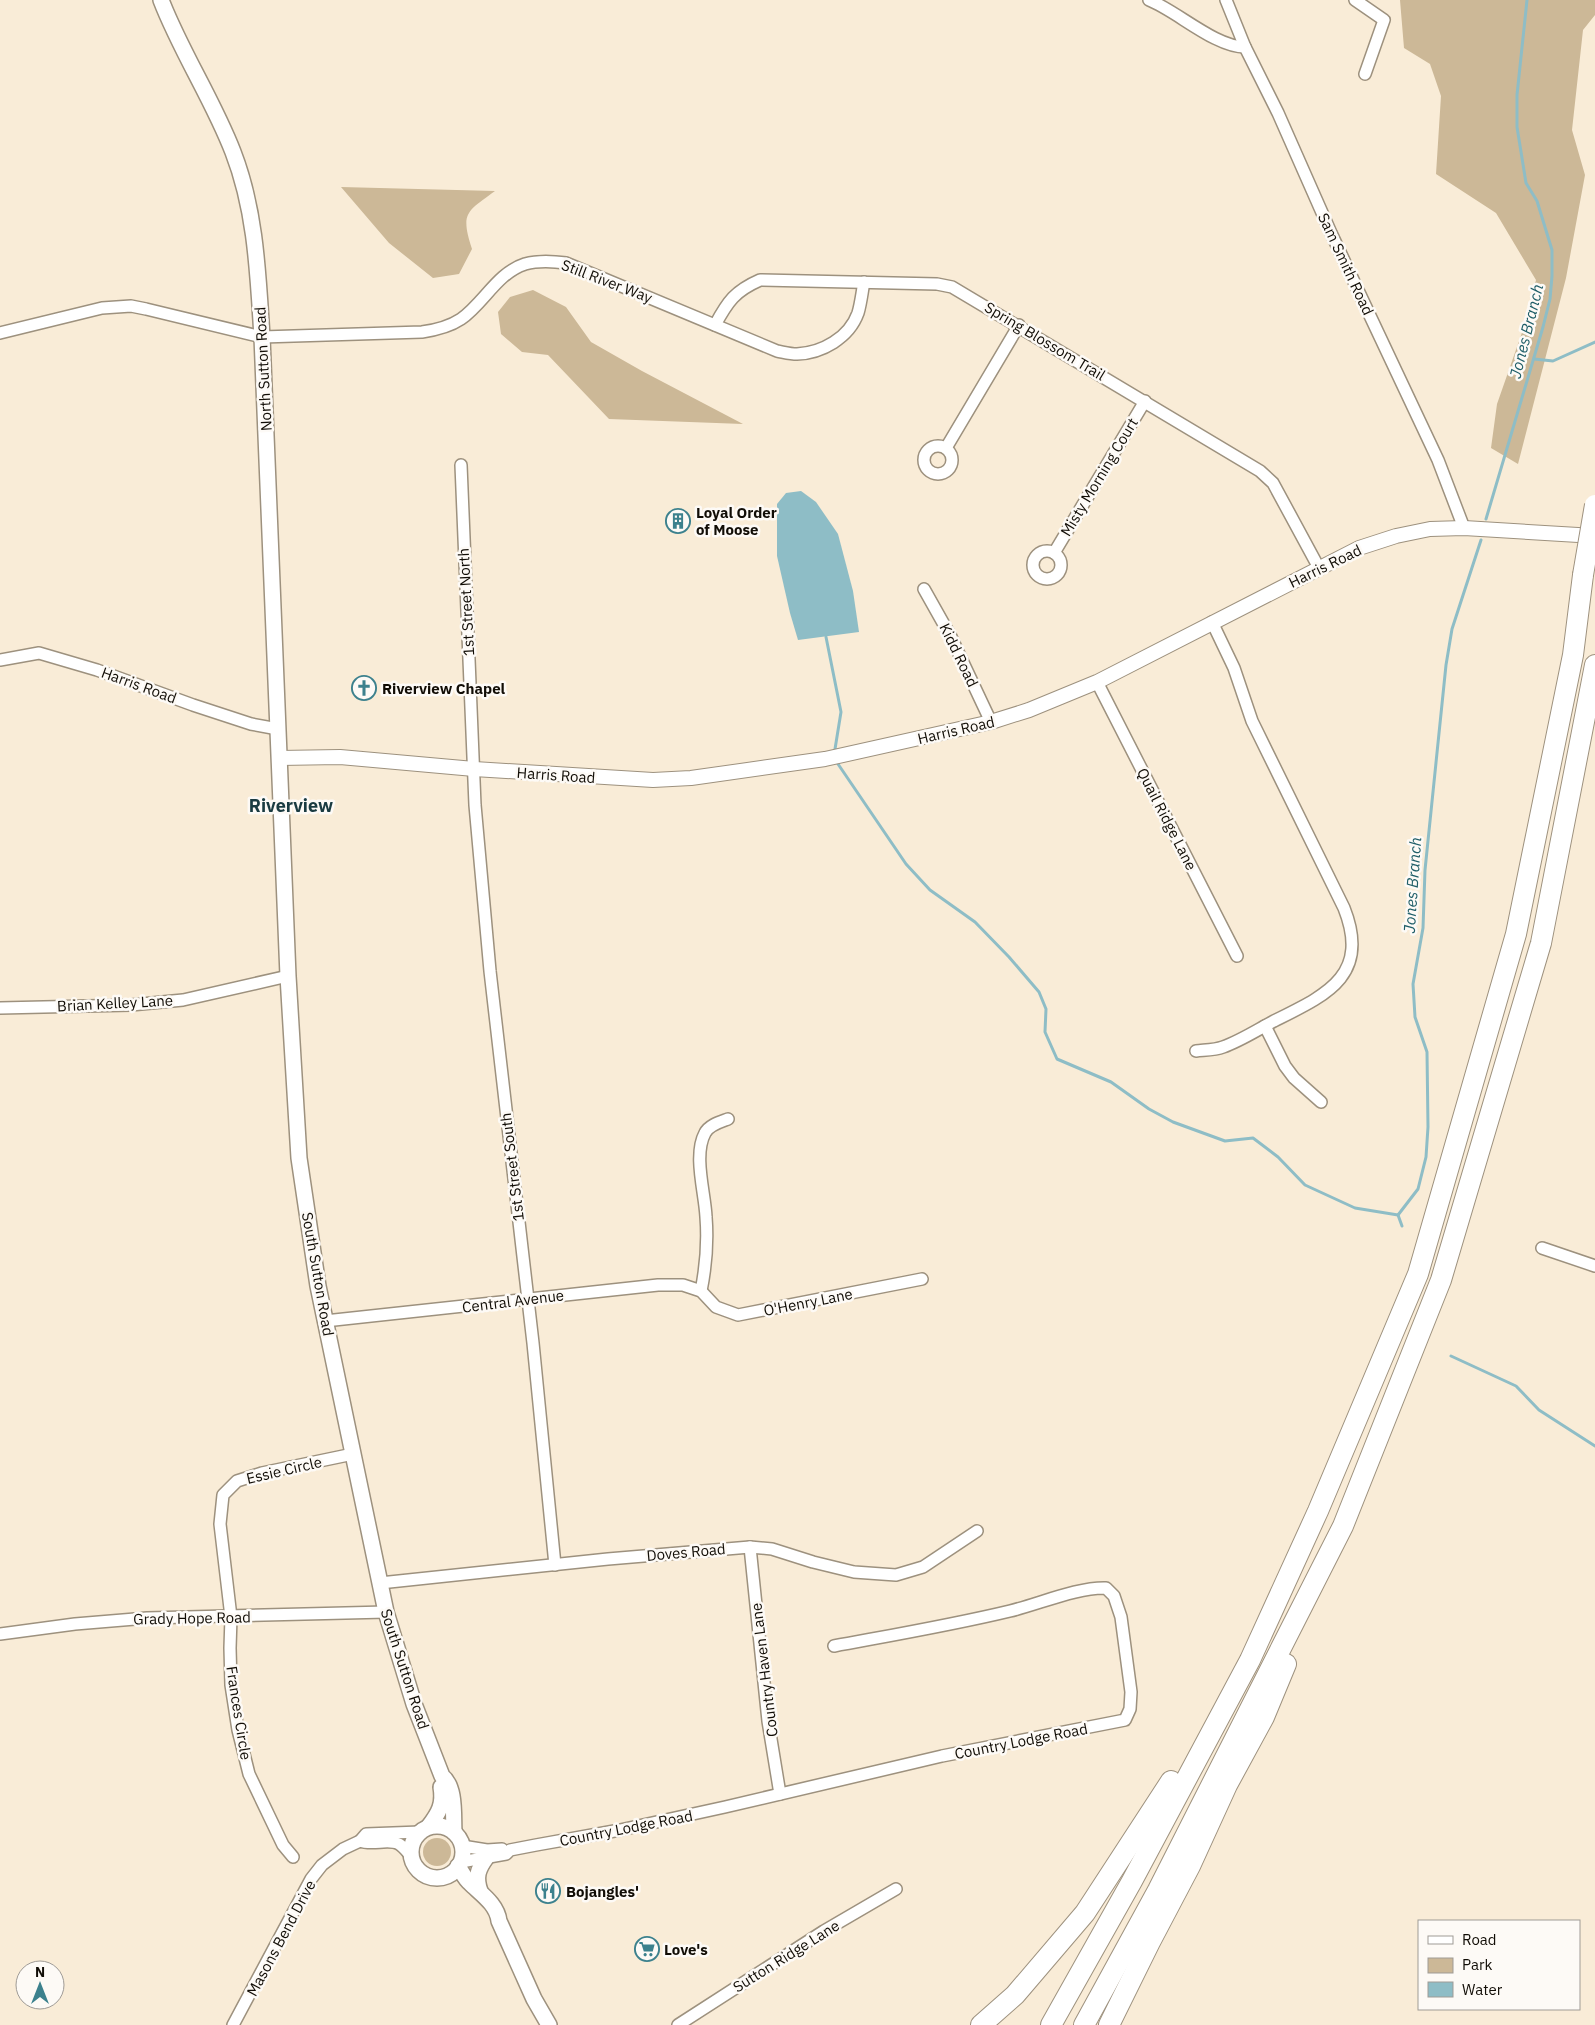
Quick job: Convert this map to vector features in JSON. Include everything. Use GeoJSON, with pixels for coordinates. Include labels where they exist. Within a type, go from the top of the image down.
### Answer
{"type":"FeatureCollection","features":[{"type":"Feature","properties":{"kind":"highway"},"geometry":{"type":"LineString","coordinates":[[1051,2025],[1132,1881],[1250,1660],[1318,1511],[1418,1274],[1516,934],[1573,655],[1583,575],[1595,505]]}},
{"type":"Feature","properties":{"kind":"highway"},"geometry":{"type":"LineString","coordinates":[[1109,2025],[1190,1866],[1227,1785],[1264,1717],[1343,1526],[1441,1280],[1541,944],[1595,665]]}},
{"type":"Feature","properties":{"kind":"highway"},"geometry":{"type":"LineString","coordinates":[[1084,2025],[1158,1890],[1343,1526]]}},
{"type":"Feature","properties":{"kind":"highway"},"geometry":{"type":"LineString","coordinates":[[981,2025],[1015,1995],[1085,1913],[1156,1806],[1199,1732],[1250,1660]]}},
{"type":"Feature","properties":{"kind":"main road","name":"North Sutton Road"},"geometry":{"type":"LineString","coordinates":[[161,0],[234,152],[246,192],[258,270],[262,337],[279,758]]}},
{"type":"Feature","properties":{"kind":"main road","name":"South Sutton Road"},"geometry":{"type":"LineString","coordinates":[[279,758],[298,1158],[325,1320],[386,1612],[414,1704],[442,1776],[447,1780],[451,1789],[454,1832]]}},
{"type":"Feature","properties":{"kind":"main road","name":"South Sutton Road"},"geometry":{"type":"LineString","coordinates":[[425,1829],[441,1810],[442,1800],[439,1782],[442,1776]]}},
{"type":"Feature","properties":{"kind":"main road"},"geometry":{"type":"LineString","coordinates":[[498,1920],[491,1917],[477,1899],[462,1886],[444,1877],[426,1876],[419,1871],[413,1864],[411,1856],[414,1838],[425,1829],[438,1825],[454,1832],[462,1846],[460,1864],[468,1882],[480,1891],[498,1913],[498,1920],[534,1998],[549,2025]]}},
{"type":"Feature","properties":{"kind":"main road"},"geometry":{"type":"LineString","coordinates":[[480,1891],[477,1883],[478,1870],[486,1858]]}},
{"type":"Feature","properties":{"kind":"main road"},"geometry":{"type":"LineString","coordinates":[[444,1877],[449,1875],[460,1864]]}},
{"type":"Feature","properties":{"kind":"street"},"geometry":{"type":"LineString","coordinates":[[1149,0],[1218,39],[1239,47],[1245,47]]}},
{"type":"Feature","properties":{"kind":"street","name":"Sam Smith Road"},"geometry":{"type":"LineString","coordinates":[[1226,0],[1245,47],[1278,113],[1331,234],[1438,460],[1464,528]]}},
{"type":"Feature","properties":{"kind":"street"},"geometry":{"type":"LineString","coordinates":[[1355,0],[1384,20],[1366,74]]}},
{"type":"Feature","properties":{"kind":"street","name":"Still River Way"},"geometry":{"type":"LineString","coordinates":[[0,333],[102,308],[131,306],[262,337],[422,332],[441,329],[462,318],[503,276],[523,264],[542,260],[566,263],[777,350],[795,354],[817,351],[834,342],[850,327],[858,313],[864,282]]}},
{"type":"Feature","properties":{"kind":"street","name":"Spring Blossom Trail"},"geometry":{"type":"LineString","coordinates":[[715,325],[728,301],[743,287],[760,280],[937,284],[952,286],[1260,471],[1273,483],[1320,568]]}},
{"type":"Feature","properties":{"kind":"street"},"geometry":{"type":"LineString","coordinates":[[946,448],[1019,325]]}},
{"type":"Feature","properties":{"kind":"street","name":"Misty Morning Court"},"geometry":{"type":"LineString","coordinates":[[1054,553],[1145,402]]}},
{"type":"Feature","properties":{"kind":"street","name":"1st Street North"},"geometry":{"type":"LineString","coordinates":[[461,465],[474,769]]}},
{"type":"Feature","properties":{"kind":"street","name":"Harris Road"},"geometry":{"type":"LineString","coordinates":[[279,758],[340,757],[474,769],[653,780],[691,778],[825,759],[991,722],[1029,710],[1097,682],[1359,548],[1396,536],[1430,530],[1464,528],[1595,536]]}},
{"type":"Feature","properties":{"kind":"street","name":"Kidd Road"},"geometry":{"type":"LineString","coordinates":[[924,589],[951,636],[991,722]]}},
{"type":"Feature","properties":{"kind":"street"},"geometry":{"type":"LineString","coordinates":[[1196,1051],[1222,1048],[1320,998],[1336,984],[1347,967],[1353,948],[1351,926],[1344,908],[1252,721],[1234,668],[1212,622]]}},
{"type":"Feature","properties":{"kind":"street","name":"Harris Road"},"geometry":{"type":"LineString","coordinates":[[0,660],[39,653],[96,670],[251,724],[278,729]]}},
{"type":"Feature","properties":{"kind":"street","name":"Quail Ridge Lane"},"geometry":{"type":"LineString","coordinates":[[1097,682],[1238,956]]}},
{"type":"Feature","properties":{"kind":"street","name":"1st Street South"},"geometry":{"type":"LineString","coordinates":[[474,769],[475,806],[490,971],[551,1514],[555,1565]]}},
{"type":"Feature","properties":{"kind":"street","name":"Brian Kelley Lane"},"geometry":{"type":"LineString","coordinates":[[0,1008],[131,1004],[183,1000],[288,976]]}},
{"type":"Feature","properties":{"kind":"street"},"geometry":{"type":"LineString","coordinates":[[1265,1026],[1285,1066],[1294,1078],[1321,1102]]}},
{"type":"Feature","properties":{"kind":"street"},"geometry":{"type":"LineString","coordinates":[[700,1290],[706,1261],[706,1218],[700,1151],[705,1132],[715,1124],[728,1120]]}},
{"type":"Feature","properties":{"kind":"street"},"geometry":{"type":"LineString","coordinates":[[1542,1248],[1595,1266]]}},
{"type":"Feature","properties":{"kind":"street","name":"O'Henry Lane"},"geometry":{"type":"LineString","coordinates":[[700,1290],[716,1307],[738,1315],[922,1279]]}},
{"type":"Feature","properties":{"kind":"street","name":"Central Avenue"},"geometry":{"type":"LineString","coordinates":[[325,1320],[658,1284],[684,1285],[700,1290]]}},
{"type":"Feature","properties":{"kind":"street","name":"Essie Circle"},"geometry":{"type":"LineString","coordinates":[[231,1617],[220,1524],[222,1495],[237,1481],[254,1475],[353,1454]]}},
{"type":"Feature","properties":{"kind":"street","name":"Doves Road"},"geometry":{"type":"LineString","coordinates":[[380,1583],[750,1547],[772,1549],[854,1572],[896,1575],[923,1568],[977,1530]]}},
{"type":"Feature","properties":{"kind":"street","name":"Country Haven Lane"},"geometry":{"type":"LineString","coordinates":[[750,1547],[768,1721],[780,1794]]}},
{"type":"Feature","properties":{"kind":"street","name":"Country Lodge Road"},"geometry":{"type":"LineString","coordinates":[[462,1846],[487,1850],[505,1848],[510,1850],[620,1830],[942,1756],[1125,1720],[1130,1709],[1131,1692],[1121,1617],[1114,1596],[1106,1588],[1094,1588],[962,1622],[834,1646]]}},
{"type":"Feature","properties":{"kind":"street","name":"Grady Hope Road"},"geometry":{"type":"LineString","coordinates":[[0,1634],[75,1624],[147,1618],[386,1612]]}},
{"type":"Feature","properties":{"kind":"street","name":"Frances Circle"},"geometry":{"type":"LineString","coordinates":[[231,1617],[231,1684],[238,1730],[250,1774],[283,1845],[293,1857]]}},
{"type":"Feature","properties":{"kind":"street","name":"Masons Bend Drive"},"geometry":{"type":"LineString","coordinates":[[232,2025],[311,1879],[322,1865],[332,1856],[360,1841],[366,1834],[425,1829]]}},
{"type":"Feature","properties":{"kind":"street"},"geometry":{"type":"LineString","coordinates":[[360,1841],[367,1844],[393,1842],[400,1845],[411,1856]]}},
{"type":"Feature","properties":{"kind":"street","name":"Country Lodge Road"},"geometry":{"type":"LineString","coordinates":[[460,1864],[506,1854],[510,1850]]}},
{"type":"Feature","properties":{"kind":"street","name":"Sutton Ridge Lane"},"geometry":{"type":"LineString","coordinates":[[678,2025],[824,1931],[896,1889]]}},
{"type":"Feature","properties":{"kind":"green space"},"geometry":{"type":"Polygon","coordinates":[[[1400,0],[1595,0],[1595,15],[1583,30],[1572,130],[1585,175],[1566,278],[1518,464],[1491,448],[1497,404],[1525,324],[1536,280],[1496,213],[1436,174],[1441,96],[1430,64],[1404,48],[1400,0]]]}},
{"type":"Feature","properties":{"kind":"green space"},"geometry":{"type":"Polygon","coordinates":[[[341,187],[495,191],[468,214],[468,237],[472,249],[459,274],[433,278],[389,243],[341,187]]]}},
{"type":"Feature","properties":{"kind":"green space"},"geometry":{"type":"Polygon","coordinates":[[[533,290],[566,307],[591,342],[743,424],[609,419],[548,355],[522,352],[501,334],[498,312],[510,297],[533,290]]]}},
{"type":"Feature","properties":{"kind":"green space"},"geometry":{"type":"Polygon","coordinates":[[[437,1838],[447,1842],[451,1852],[447,1862],[437,1866],[427,1862],[423,1852],[427,1842],[437,1838]]]}},
{"type":"Feature","properties":{"kind":"water"},"geometry":{"type":"Polygon","coordinates":[[[801,491],[816,502],[838,534],[853,591],[859,632],[798,640],[777,556],[777,504],[786,493],[801,491]]]}},
{"type":"Feature","properties":{"kind":"waterway","name":"Jones Branch"},"geometry":{"type":"LineString","coordinates":[[1486,519],[1543,327],[1550,299],[1552,276],[1552,250],[1537,201],[1526,183],[1517,127],[1517,95],[1527,0]]}},
{"type":"Feature","properties":{"kind":"waterway"},"geometry":{"type":"LineString","coordinates":[[1534,359],[1553,361],[1595,342]]}},
{"type":"Feature","properties":{"kind":"waterway","name":"Jones Branch"},"geometry":{"type":"LineString","coordinates":[[1398,1215],[1418,1189],[1426,1157],[1428,1127],[1427,1052],[1415,1017],[1413,984],[1423,928],[1425,870],[1446,665],[1452,629],[1481,540]]}},
{"type":"Feature","properties":{"kind":"waterway"},"geometry":{"type":"LineString","coordinates":[[826,637],[841,712],[835,749]]}},
{"type":"Feature","properties":{"kind":"waterway"},"geometry":{"type":"LineString","coordinates":[[838,764],[906,864],[930,890],[975,922],[1039,992],[1046,1009],[1045,1032],[1057,1059],[1111,1082],[1149,1109],[1173,1122],[1225,1141],[1253,1138],[1278,1157],[1305,1185],[1355,1208],[1398,1215]]}},
{"type":"Feature","properties":{"kind":"waterway","name":"Jones Branch"},"geometry":{"type":"LineString","coordinates":[[1398,1215],[1402,1226]]}},
{"type":"Feature","properties":{"kind":"waterway","name":"Jones Branch"},"geometry":{"type":"LineString","coordinates":[[1451,1356],[1516,1386],[1539,1410],[1595,1446]]}},
{"type":"Feature","properties":{"kind":"place","name":"Loyal Order of Moose"},"geometry":{"type":"Point","coordinates":[678,521]}},
{"type":"Feature","properties":{"kind":"place","name":"Riverview Chapel"},"geometry":{"type":"Point","coordinates":[364,688]}},
{"type":"Feature","properties":{"kind":"place","name":"Bojangles'"},"geometry":{"type":"Point","coordinates":[548,1891]}},
{"type":"Feature","properties":{"kind":"place","name":"Love's"},"geometry":{"type":"Point","coordinates":[647,1949]}},
{"type":"Feature","properties":{"kind":"district","name":"Riverview"},"geometry":{"type":"Point","coordinates":[291,805]}}]}
